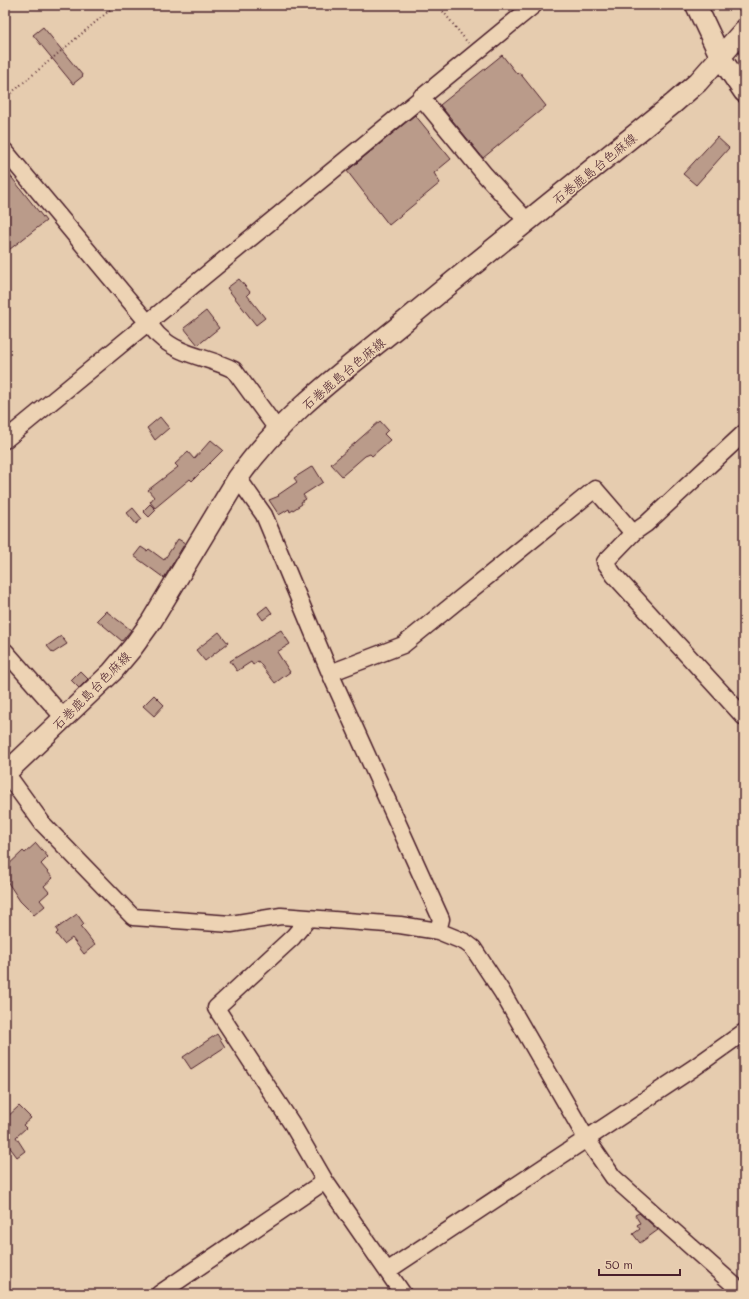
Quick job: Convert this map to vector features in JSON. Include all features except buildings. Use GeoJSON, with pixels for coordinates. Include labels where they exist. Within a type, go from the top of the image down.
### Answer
{"type":"FeatureCollection","features":[{"type":"Feature","properties":{"kind":"main road"},"geometry":{"type":"LineString","coordinates":[[696,5],[721,58],[744,92]]}},
{"type":"Feature","properties":{"kind":"main road","name":"石巻鹿島台色麻線"},"geometry":{"type":"LineString","coordinates":[[6,773],[112,672],[133,648],[151,622],[238,478],[277,429],[323,388],[674,103],[698,82],[721,58],[744,30]]}},
{"type":"Feature","properties":{"kind":"street"},"geometry":{"type":"LineString","coordinates":[[5,440],[146,322],[534,5]]}},
{"type":"Feature","properties":{"kind":"street"},"geometry":{"type":"LineString","coordinates":[[421,97],[485,175],[527,221]]}},
{"type":"Feature","properties":{"kind":"street"},"geometry":{"type":"LineString","coordinates":[[5,151],[146,322],[174,349],[224,365],[234,370],[277,429]]}},
{"type":"Feature","properties":{"kind":"street"},"geometry":{"type":"LineString","coordinates":[[744,433],[646,524],[632,534],[605,562],[614,575],[744,717]]}},
{"type":"Feature","properties":{"kind":"street"},"geometry":{"type":"LineString","coordinates":[[238,478],[264,515],[330,673],[441,919],[438,931]]}},
{"type":"Feature","properties":{"kind":"street"},"geometry":{"type":"LineString","coordinates":[[330,673],[403,644],[595,489],[632,534]]}},
{"type":"Feature","properties":{"kind":"street"},"geometry":{"type":"LineString","coordinates":[[5,651],[64,718]]}},
{"type":"Feature","properties":{"kind":"street"},"geometry":{"type":"LineString","coordinates":[[6,773],[48,830],[133,917],[231,924],[281,916],[400,925],[438,931],[465,942],[473,948],[502,992],[586,1138],[613,1177],[744,1294]]}},
{"type":"Feature","properties":{"kind":"street"},"geometry":{"type":"LineString","coordinates":[[308,919],[293,937],[216,1008],[292,1124],[325,1181],[403,1294]]}},
{"type":"Feature","properties":{"kind":"street"},"geometry":{"type":"LineString","coordinates":[[387,1271],[695,1067],[744,1032]]}},
{"type":"Feature","properties":{"kind":"street"},"geometry":{"type":"LineString","coordinates":[[159,1294],[325,1181]]}},
{"type":"Feature","properties":{"kind":"path"},"geometry":{"type":"LineString","coordinates":[[5,98],[116,5]]}},
{"type":"Feature","properties":{"kind":"path"},"geometry":{"type":"LineString","coordinates":[[438,5],[475,52]]}}]}
